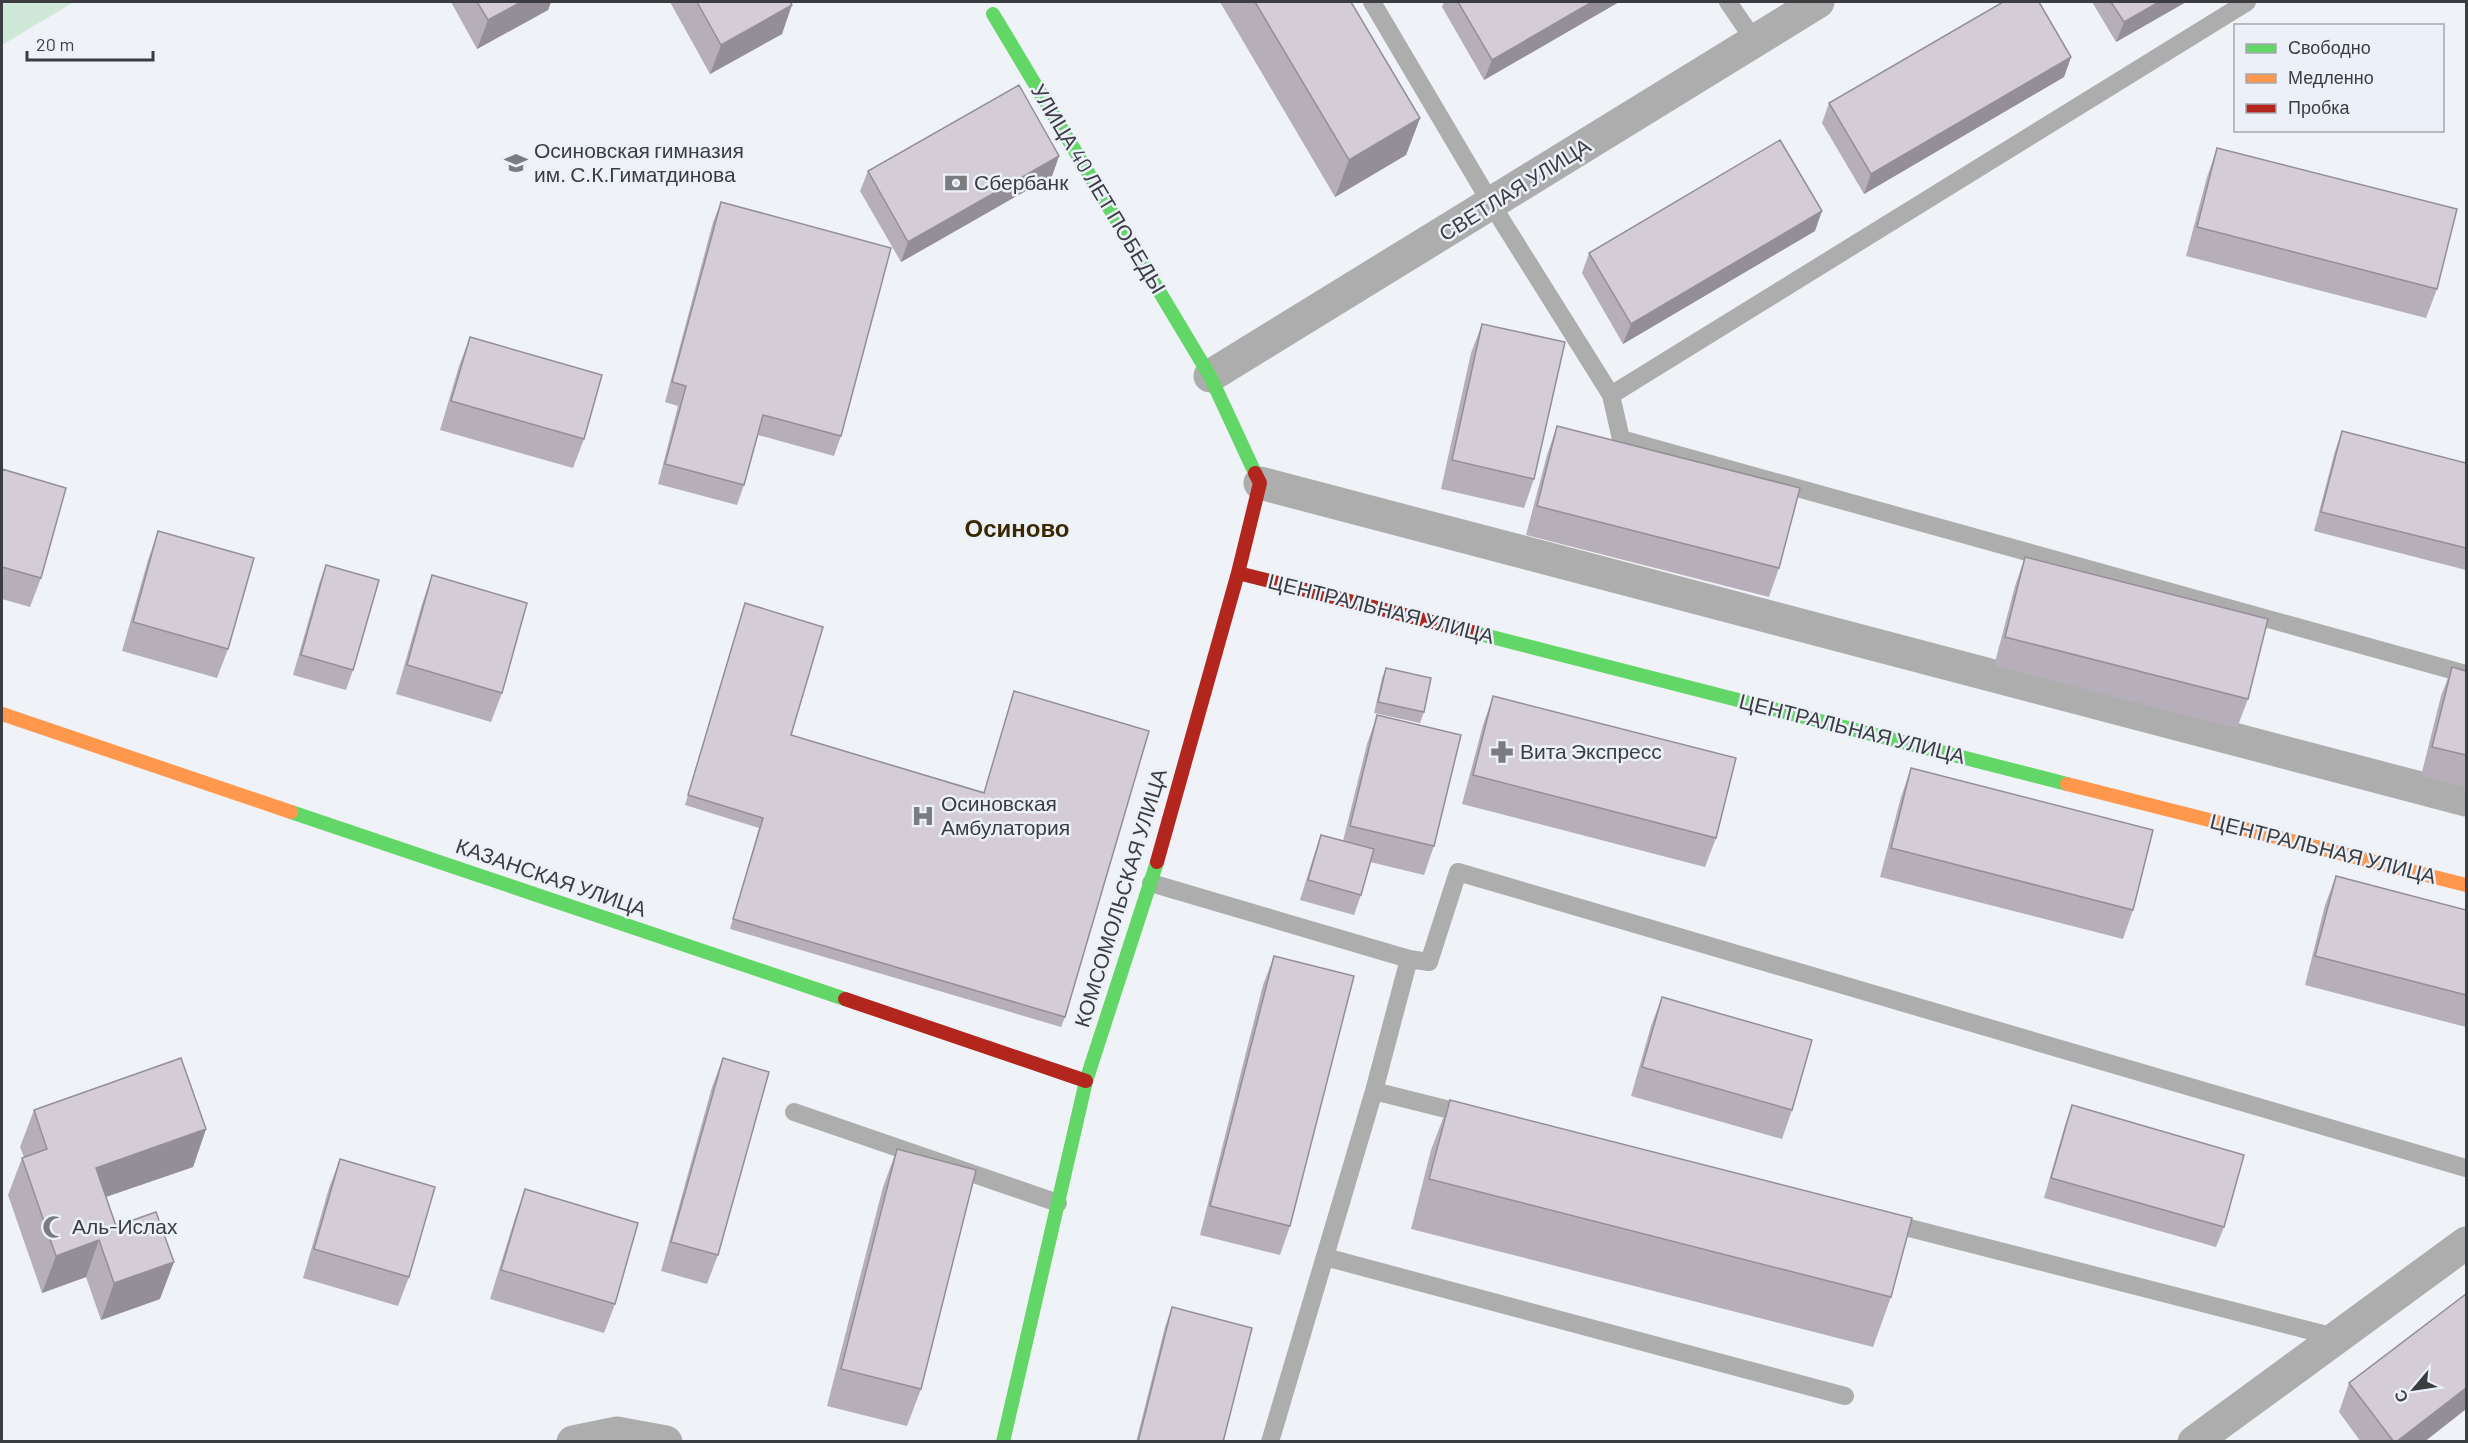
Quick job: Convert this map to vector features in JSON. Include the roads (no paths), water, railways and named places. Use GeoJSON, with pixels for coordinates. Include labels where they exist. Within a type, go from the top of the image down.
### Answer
{"type":"FeatureCollection","features":[{"type":"Feature","properties":{"kind":"street","name":"СВЕТЛАЯ УЛИЦА"},"geometry":{"type":"LineString","coordinates":[[1210,376],[1492,205],[1818,2]]}},
{"type":"Feature","properties":{"kind":"street","name":"УЛИЦА 40 ЛЕТ ПОБЕДЫ"},"geometry":{"type":"LineString","coordinates":[[990,8],[1210,376]]}},
{"type":"Feature","properties":{"kind":"street"},"geometry":{"type":"LineString","coordinates":[[1210,376],[1260,483],[2466,800]]}},
{"type":"Feature","properties":{"kind":"street","name":"КОМСОМОЛЬСКАЯ УЛИЦА"},"geometry":{"type":"LineString","coordinates":[[1003,1442],[1086,1081],[1151,883],[1238,573],[1260,483]]}},
{"type":"Feature","properties":{"kind":"street","name":"ЦЕНТРАЛЬНАЯ УЛИЦА"},"geometry":{"type":"LineString","coordinates":[[1238,573],[2466,885]]}},
{"type":"Feature","properties":{"kind":"street","name":"КАЗАНСКАЯ УЛИЦА"},"geometry":{"type":"LineString","coordinates":[[2,714],[1086,1081]]}},
{"type":"Feature","properties":{"kind":"street"},"geometry":{"type":"LineString","coordinates":[[2194,1442],[2466,1243]]}},
{"type":"Feature","properties":{"kind":"street"},"geometry":{"type":"LineString","coordinates":[[573,1442],[617,1432],[666,1442]]}},
{"type":"Feature","properties":{"kind":"lane"},"geometry":{"type":"LineString","coordinates":[[1374,2],[1492,205],[1611,395],[1621,439],[2466,674]]}},
{"type":"Feature","properties":{"kind":"lane"},"geometry":{"type":"LineString","coordinates":[[1728,2],[1754,40]]}},
{"type":"Feature","properties":{"kind":"lane"},"geometry":{"type":"LineString","coordinates":[[1611,395],[2247,2]]}},
{"type":"Feature","properties":{"kind":"lane"},"geometry":{"type":"LineString","coordinates":[[1151,883],[1408,959],[1430,962],[1458,872],[2466,1168]]}},
{"type":"Feature","properties":{"kind":"lane"},"geometry":{"type":"LineString","coordinates":[[1270,1442],[1374,1091],[1408,959]]}},
{"type":"Feature","properties":{"kind":"lane"},"geometry":{"type":"LineString","coordinates":[[1374,1091],[1490,1120]]}},
{"type":"Feature","properties":{"kind":"lane"},"geometry":{"type":"LineString","coordinates":[[794,1112],[1058,1203]]}},
{"type":"Feature","properties":{"kind":"lane"},"geometry":{"type":"LineString","coordinates":[[1872,1219],[2335,1338]]}},
{"type":"Feature","properties":{"kind":"lane"},"geometry":{"type":"LineString","coordinates":[[1326,1257],[1845,1396]]}},
{"type":"Feature","properties":{"kind":"place","name":"Осиновская гимназия им. С.К.Гиматдинова"},"geometry":{"type":"Point","coordinates":[516,163]}},
{"type":"Feature","properties":{"kind":"place","name":"Сбербанк"},"geometry":{"type":"Point","coordinates":[956,183]}},
{"type":"Feature","properties":{"kind":"place","name":"Вита Экспресс"},"geometry":{"type":"Point","coordinates":[1502,752]}},
{"type":"Feature","properties":{"kind":"place","name":"Осиновская Амбулатория"},"geometry":{"type":"Point","coordinates":[923,816]}},
{"type":"Feature","properties":{"kind":"place","name":"Аль-Ислах"},"geometry":{"type":"Point","coordinates":[54,1227]}},
{"type":"Feature","properties":{"kind":"district","name":"Осиново"},"geometry":{"type":"Point","coordinates":[1017,529]}}]}
